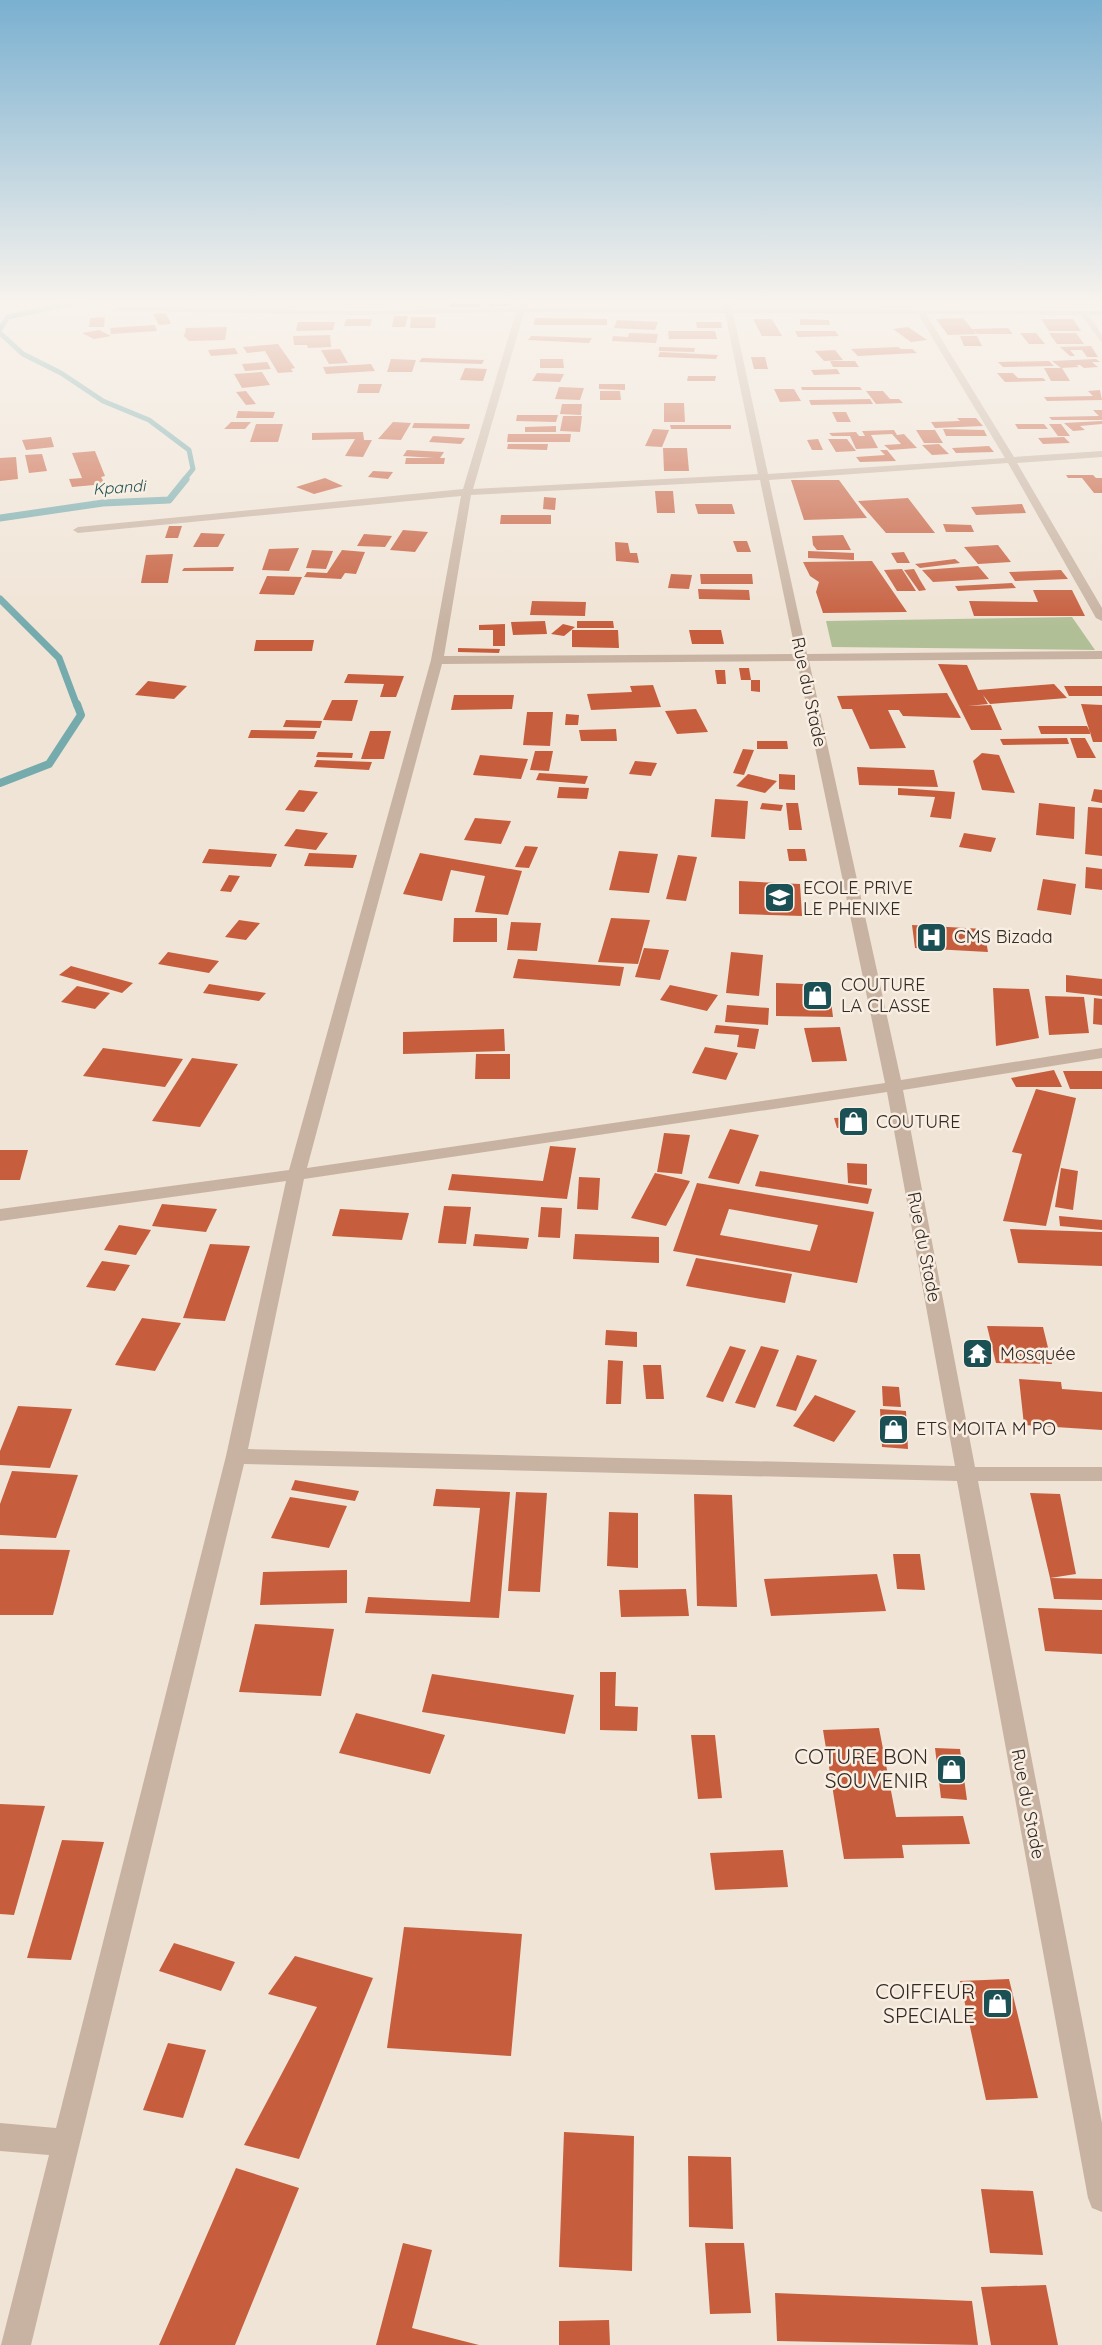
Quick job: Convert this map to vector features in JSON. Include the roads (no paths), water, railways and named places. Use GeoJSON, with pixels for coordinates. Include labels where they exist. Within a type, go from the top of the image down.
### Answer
{"type":"FeatureCollection","features":[{"type":"Feature","properties":{"kind":"street"},"geometry":{"type":"LineString","coordinates":[[16,2345],[236,1456],[296,1175],[436,660],[467,492],[492,409]]}},
{"type":"Feature","properties":{"kind":"street","name":"Rue du Stade"},"geometry":{"type":"LineString","coordinates":[[749,409],[894,1087],[1102,2198]]}},
{"type":"Feature","properties":{"kind":"street"},"geometry":{"type":"LineString","coordinates":[[980,409],[1102,618]]}},
{"type":"Feature","properties":{"kind":"street"},"geometry":{"type":"LineString","coordinates":[[78,530],[467,492],[763,477],[1102,454]]}},
{"type":"Feature","properties":{"kind":"street"},"geometry":{"type":"LineString","coordinates":[[436,660],[1102,655]]}},
{"type":"Feature","properties":{"kind":"street"},"geometry":{"type":"LineString","coordinates":[[0,1215],[296,1175],[894,1087],[1102,1053]]}},
{"type":"Feature","properties":{"kind":"street"},"geometry":{"type":"LineString","coordinates":[[236,1456],[967,1474],[1102,1474]]}},
{"type":"Feature","properties":{"kind":"street"},"geometry":{"type":"LineString","coordinates":[[0,2137],[65,2143]]}},
{"type":"Feature","properties":{"kind":"waterway","name":"Kpandi"},"geometry":{"type":"LineString","coordinates":[[123,409],[149,420],[189,450],[193,469],[184,480]]}},
{"type":"Feature","properties":{"kind":"waterway","name":"Kpandi"},"geometry":{"type":"LineString","coordinates":[[0,518],[103,503],[169,500],[186,479]]}},
{"type":"Feature","properties":{"kind":"waterway","name":"Kpandi"},"geometry":{"type":"LineString","coordinates":[[0,599],[59,658],[77,706]]}},
{"type":"Feature","properties":{"kind":"waterway","name":"Kpandi"},"geometry":{"type":"LineString","coordinates":[[0,783],[49,764],[81,715],[77,704]]}},
{"type":"Feature","properties":{"kind":"place","name":"ECOLE PRIVE LE PHENIXE"},"geometry":{"type":"Point","coordinates":[780,898]}},
{"type":"Feature","properties":{"kind":"place","name":"CMS Bizada"},"geometry":{"type":"Point","coordinates":[931,937]}},
{"type":"Feature","properties":{"kind":"place","name":"COUTURE LA CLASSE"},"geometry":{"type":"Point","coordinates":[818,995]}},
{"type":"Feature","properties":{"kind":"place","name":"COUTURE"},"geometry":{"type":"Point","coordinates":[853,1122]}},
{"type":"Feature","properties":{"kind":"place","name":"Mosquée"},"geometry":{"type":"Point","coordinates":[977,1354]}},
{"type":"Feature","properties":{"kind":"place","name":"ETS MOITA M PO"},"geometry":{"type":"Point","coordinates":[893,1429]}},
{"type":"Feature","properties":{"kind":"place","name":"COTURE BON SOUVENIR"},"geometry":{"type":"Point","coordinates":[951,1769]}},
{"type":"Feature","properties":{"kind":"place","name":"COIFFEUR SPECIALE"},"geometry":{"type":"Point","coordinates":[998,2004]}}]}
